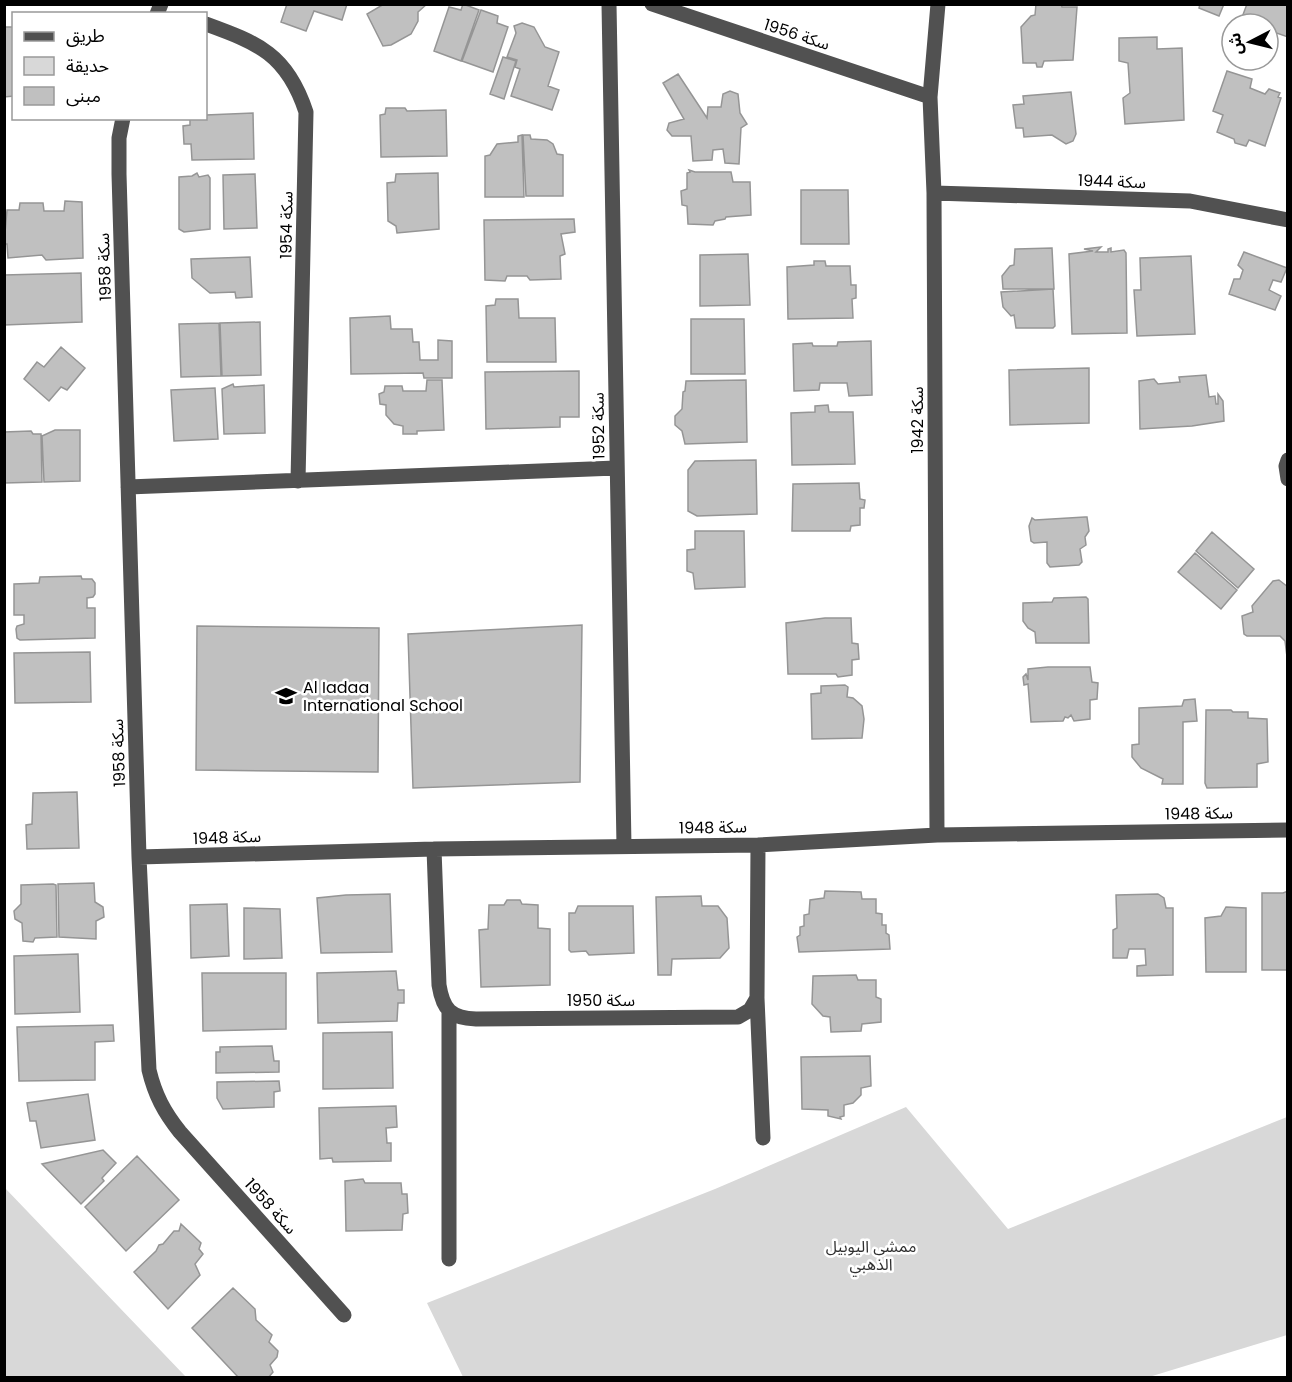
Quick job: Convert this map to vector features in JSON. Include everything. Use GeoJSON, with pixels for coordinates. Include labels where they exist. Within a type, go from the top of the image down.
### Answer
{"type":"FeatureCollection","features":[{"type":"Feature","properties":{"kind":"street","name":"سكة 1952"},"geometry":{"type":"LineString","coordinates":[[609,4],[624,846]]}},
{"type":"Feature","properties":{"kind":"street","name":"سكة 1956"},"geometry":{"type":"LineString","coordinates":[[652,4],[930,97]]}},
{"type":"Feature","properties":{"kind":"street","name":"سكة 1942"},"geometry":{"type":"LineString","coordinates":[[937,835],[934,193],[930,97],[938,4]]}},
{"type":"Feature","properties":{"kind":"street","name":"سكة 1954"},"geometry":{"type":"LineString","coordinates":[[207,24],[256,44],[274,57],[299,89],[306,112],[298,481]]}},
{"type":"Feature","properties":{"kind":"street","name":"سكة 1958"},"geometry":{"type":"LineString","coordinates":[[123,120],[119,138],[119,174],[128,487],[139,857],[150,1071],[155,1093],[165,1114],[344,1315]]}},
{"type":"Feature","properties":{"kind":"street","name":"سكة 1944"},"geometry":{"type":"LineString","coordinates":[[934,193],[1190,201],[1287,220]]}},
{"type":"Feature","properties":{"kind":"street"},"geometry":{"type":"LineString","coordinates":[[1287,460],[1287,479]]}},
{"type":"Feature","properties":{"kind":"street"},"geometry":{"type":"LineString","coordinates":[[128,487],[616,468]]}},
{"type":"Feature","properties":{"kind":"street","name":"سكة 1948"},"geometry":{"type":"LineString","coordinates":[[139,857],[434,849],[758,844],[937,835],[1287,830]]}},
{"type":"Feature","properties":{"kind":"street"},"geometry":{"type":"LineString","coordinates":[[758,844],[757,998],[763,1138]]}},
{"type":"Feature","properties":{"kind":"street"},"geometry":{"type":"LineString","coordinates":[[434,849],[439,985],[441,1000],[449,1012],[449,1259]]}},
{"type":"Feature","properties":{"kind":"street","name":"سكة 1950"},"geometry":{"type":"LineString","coordinates":[[449,1012],[462,1019],[738,1017],[750,1010],[757,998]]}},
{"type":"Feature","properties":{"kind":"green space","name":"ممشى اليوبيل الذهبي"},"geometry":{"type":"Polygon","coordinates":[[[906,1107],[1008,1229],[1287,1117],[1287,1335],[1149,1377],[463,1377],[427,1303],[715,1189],[906,1107]]]}},
{"type":"Feature","properties":{"kind":"green space"},"geometry":{"type":"Polygon","coordinates":[[[5,1188],[186,1377],[5,1377],[5,1188]]]}},
{"type":"Feature","properties":{"kind":"building"},"geometry":{"type":"Polygon","coordinates":[[[287,4],[347,4],[342,20],[314,11],[306,31],[281,22],[287,4]]]}},
{"type":"Feature","properties":{"kind":"building"},"geometry":{"type":"Polygon","coordinates":[[[384,4],[427,4],[418,12],[418,21],[411,34],[391,45],[383,46],[367,14],[384,4]]]}},
{"type":"Feature","properties":{"kind":"building"},"geometry":{"type":"Polygon","coordinates":[[[463,4],[479,10],[461,61],[434,51],[449,7],[461,10],[463,4]]]}},
{"type":"Feature","properties":{"kind":"building"},"geometry":{"type":"Polygon","coordinates":[[[1036,4],[1061,4],[1062,7],[1077,7],[1073,60],[1044,61],[1042,67],[1037,67],[1036,63],[1023,63],[1021,27],[1031,16],[1035,15],[1036,4]]]}},
{"type":"Feature","properties":{"kind":"building"},"geometry":{"type":"Polygon","coordinates":[[[1200,4],[1224,4],[1219,16],[1199,8],[1200,4]]]}},
{"type":"Feature","properties":{"kind":"building"},"geometry":{"type":"Polygon","coordinates":[[[1247,4],[1288,4],[1288,37],[1280,34],[1280,12],[1244,12],[1247,4]]]}},
{"type":"Feature","properties":{"kind":"building"},"geometry":{"type":"Polygon","coordinates":[[[481,10],[498,16],[497,23],[508,27],[493,72],[462,61],[481,10]]]}},
{"type":"Feature","properties":{"kind":"building"},"geometry":{"type":"Polygon","coordinates":[[[522,23],[534,27],[545,47],[559,52],[548,86],[559,90],[552,110],[511,96],[520,69],[515,67],[517,60],[507,57],[516,33],[514,26],[522,23]]]}},
{"type":"Feature","properties":{"kind":"building"},"geometry":{"type":"Polygon","coordinates":[[[4,27],[12,27],[12,96],[4,97],[4,27]]]}},
{"type":"Feature","properties":{"kind":"building"},"geometry":{"type":"Polygon","coordinates":[[[1157,37],[1157,49],[1182,48],[1184,120],[1125,124],[1123,98],[1130,93],[1128,63],[1119,61],[1119,38],[1157,37]]]}},
{"type":"Feature","properties":{"kind":"building"},"geometry":{"type":"Polygon","coordinates":[[[503,57],[516,61],[504,99],[490,94],[503,57]]]}},
{"type":"Feature","properties":{"kind":"building"},"geometry":{"type":"Polygon","coordinates":[[[1227,72],[1252,79],[1250,88],[1265,94],[1269,89],[1280,93],[1278,97],[1281,98],[1265,146],[1249,140],[1246,146],[1235,143],[1234,139],[1217,132],[1223,115],[1213,111],[1227,72]]]}},
{"type":"Feature","properties":{"kind":"building"},"geometry":{"type":"Polygon","coordinates":[[[678,74],[707,118],[708,107],[721,107],[723,94],[730,91],[738,94],[740,113],[747,124],[741,128],[739,164],[725,163],[723,149],[713,150],[712,160],[693,161],[691,136],[672,136],[667,130],[669,123],[684,119],[663,83],[678,74]]]}},
{"type":"Feature","properties":{"kind":"building"},"geometry":{"type":"Polygon","coordinates":[[[1071,92],[1076,134],[1073,141],[1066,144],[1052,135],[1024,137],[1023,128],[1016,128],[1013,105],[1024,104],[1023,96],[1071,92]]]}},
{"type":"Feature","properties":{"kind":"building"},"geometry":{"type":"Polygon","coordinates":[[[386,108],[405,108],[407,111],[446,110],[447,156],[381,157],[380,115],[385,114],[386,108]]]}},
{"type":"Feature","properties":{"kind":"building"},"geometry":{"type":"Polygon","coordinates":[[[253,113],[254,159],[192,160],[191,144],[184,144],[183,126],[190,125],[190,120],[207,120],[207,115],[253,113]]]}},
{"type":"Feature","properties":{"kind":"building"},"geometry":{"type":"Polygon","coordinates":[[[522,135],[524,197],[485,197],[485,156],[490,155],[497,144],[518,142],[518,136],[522,135]]]}},
{"type":"Feature","properties":{"kind":"building"},"geometry":{"type":"Polygon","coordinates":[[[523,135],[530,135],[531,139],[547,140],[553,144],[557,154],[563,155],[563,196],[526,196],[523,135]]]}},
{"type":"Feature","properties":{"kind":"building"},"geometry":{"type":"Polygon","coordinates":[[[689,170],[731,172],[733,182],[750,182],[751,215],[726,217],[715,221],[713,225],[688,224],[687,206],[682,205],[681,191],[687,189],[689,170]]]}},
{"type":"Feature","properties":{"kind":"building"},"geometry":{"type":"Polygon","coordinates":[[[197,173],[199,177],[208,175],[210,178],[210,229],[184,232],[179,229],[179,177],[192,176],[197,173]]]}},
{"type":"Feature","properties":{"kind":"building"},"geometry":{"type":"Polygon","coordinates":[[[438,173],[439,229],[397,233],[396,226],[388,221],[387,183],[395,182],[396,174],[438,173]]]}},
{"type":"Feature","properties":{"kind":"building"},"geometry":{"type":"Polygon","coordinates":[[[255,174],[257,228],[224,229],[223,175],[255,174]]]}},
{"type":"Feature","properties":{"kind":"building"},"geometry":{"type":"Polygon","coordinates":[[[801,190],[848,190],[849,244],[801,244],[801,190]]]}},
{"type":"Feature","properties":{"kind":"building"},"geometry":{"type":"Polygon","coordinates":[[[65,201],[82,202],[83,258],[46,260],[42,255],[8,258],[7,244],[4,244],[7,210],[19,210],[20,203],[43,203],[44,211],[64,211],[65,201]]]}},
{"type":"Feature","properties":{"kind":"building"},"geometry":{"type":"Polygon","coordinates":[[[574,219],[575,232],[561,234],[565,254],[560,256],[561,279],[530,280],[527,276],[507,276],[505,281],[485,280],[484,220],[574,219]]]}},
{"type":"Feature","properties":{"kind":"building"},"geometry":{"type":"Polygon","coordinates":[[[1101,247],[1096,252],[1108,252],[1111,248],[1111,252],[1124,250],[1126,253],[1127,333],[1072,334],[1069,254],[1093,251],[1084,249],[1101,247]]]}},
{"type":"Feature","properties":{"kind":"building"},"geometry":{"type":"Polygon","coordinates":[[[1052,248],[1054,289],[1003,289],[1002,276],[1010,266],[1014,265],[1015,249],[1052,248]]]}},
{"type":"Feature","properties":{"kind":"building"},"geometry":{"type":"Polygon","coordinates":[[[1244,252],[1287,268],[1281,282],[1273,280],[1269,290],[1281,296],[1275,310],[1229,294],[1234,279],[1240,279],[1243,270],[1238,265],[1244,252]]]}},
{"type":"Feature","properties":{"kind":"building"},"geometry":{"type":"Polygon","coordinates":[[[748,254],[750,305],[700,306],[700,255],[748,254]]]}},
{"type":"Feature","properties":{"kind":"building"},"geometry":{"type":"Polygon","coordinates":[[[1191,256],[1195,334],[1137,336],[1134,290],[1141,290],[1140,258],[1191,256]]]}},
{"type":"Feature","properties":{"kind":"building"},"geometry":{"type":"Polygon","coordinates":[[[250,257],[252,297],[236,298],[235,292],[210,293],[192,278],[191,259],[250,257]]]}},
{"type":"Feature","properties":{"kind":"building"},"geometry":{"type":"Polygon","coordinates":[[[814,261],[825,261],[826,266],[850,266],[851,285],[856,285],[856,298],[852,299],[853,318],[788,319],[787,267],[814,265],[814,261]]]}},
{"type":"Feature","properties":{"kind":"building"},"geometry":{"type":"Polygon","coordinates":[[[81,273],[82,322],[4,325],[4,275],[81,273]]]}},
{"type":"Feature","properties":{"kind":"building"},"geometry":{"type":"Polygon","coordinates":[[[1053,289],[1055,326],[1053,328],[1016,328],[1014,315],[1011,316],[1003,307],[1001,292],[1053,289]]]}},
{"type":"Feature","properties":{"kind":"building"},"geometry":{"type":"Polygon","coordinates":[[[496,299],[518,299],[519,318],[555,318],[556,362],[487,362],[486,306],[495,305],[496,299]]]}},
{"type":"Feature","properties":{"kind":"building"},"geometry":{"type":"Polygon","coordinates":[[[390,316],[391,329],[412,329],[413,342],[419,342],[420,360],[438,360],[438,340],[452,341],[452,378],[424,378],[423,373],[351,374],[350,318],[390,316]]]}},
{"type":"Feature","properties":{"kind":"building"},"geometry":{"type":"Polygon","coordinates":[[[691,319],[744,319],[745,374],[691,374],[691,319]]]}},
{"type":"Feature","properties":{"kind":"building"},"geometry":{"type":"Polygon","coordinates":[[[260,322],[261,375],[222,376],[220,323],[260,322]]]}},
{"type":"Feature","properties":{"kind":"building"},"geometry":{"type":"Polygon","coordinates":[[[219,323],[221,376],[181,377],[179,324],[219,323]]]}},
{"type":"Feature","properties":{"kind":"building"},"geometry":{"type":"Polygon","coordinates":[[[871,341],[872,395],[849,396],[847,383],[820,383],[819,390],[794,391],[793,344],[812,343],[813,346],[837,346],[838,342],[871,341]]]}},
{"type":"Feature","properties":{"kind":"building"},"geometry":{"type":"Polygon","coordinates":[[[61,347],[85,368],[67,390],[61,387],[49,401],[24,379],[37,362],[44,367],[61,347]]]}},
{"type":"Feature","properties":{"kind":"building"},"geometry":{"type":"Polygon","coordinates":[[[1089,368],[1089,423],[1010,425],[1009,370],[1089,368]]]}},
{"type":"Feature","properties":{"kind":"building"},"geometry":{"type":"Polygon","coordinates":[[[579,371],[579,417],[560,417],[560,427],[486,429],[485,372],[579,371]]]}},
{"type":"Feature","properties":{"kind":"building"},"geometry":{"type":"Polygon","coordinates":[[[1206,375],[1209,397],[1215,396],[1216,404],[1218,404],[1218,394],[1223,401],[1224,421],[1192,426],[1140,429],[1139,381],[1154,379],[1158,384],[1180,382],[1179,377],[1206,375]]]}},
{"type":"Feature","properties":{"kind":"building"},"geometry":{"type":"Polygon","coordinates":[[[427,380],[442,380],[444,430],[403,434],[403,426],[394,424],[386,415],[386,405],[380,404],[379,394],[384,392],[385,386],[402,386],[403,391],[426,391],[427,380]]]}},
{"type":"Feature","properties":{"kind":"building"},"geometry":{"type":"Polygon","coordinates":[[[746,380],[747,442],[685,444],[682,431],[675,425],[675,416],[682,409],[686,381],[746,380]]]}},
{"type":"Feature","properties":{"kind":"building"},"geometry":{"type":"Polygon","coordinates":[[[233,384],[234,387],[264,385],[265,433],[224,434],[222,389],[233,384]]]}},
{"type":"Feature","properties":{"kind":"building"},"geometry":{"type":"Polygon","coordinates":[[[215,388],[218,439],[174,441],[171,390],[215,388]]]}},
{"type":"Feature","properties":{"kind":"building"},"geometry":{"type":"Polygon","coordinates":[[[828,405],[829,412],[853,412],[855,464],[792,465],[791,413],[815,412],[815,406],[828,405]]]}},
{"type":"Feature","properties":{"kind":"building"},"geometry":{"type":"Polygon","coordinates":[[[55,430],[80,430],[80,481],[44,482],[42,436],[55,430]]]}},
{"type":"Feature","properties":{"kind":"building"},"geometry":{"type":"Polygon","coordinates":[[[31,431],[33,434],[41,434],[42,482],[4,483],[4,432],[31,431]]]}},
{"type":"Feature","properties":{"kind":"building"},"geometry":{"type":"Polygon","coordinates":[[[756,460],[757,514],[697,516],[688,511],[688,470],[695,461],[756,460]]]}},
{"type":"Feature","properties":{"kind":"building"},"geometry":{"type":"Polygon","coordinates":[[[859,483],[860,499],[865,500],[864,508],[860,508],[860,525],[851,526],[850,531],[792,531],[793,484],[859,483]]]}},
{"type":"Feature","properties":{"kind":"building"},"geometry":{"type":"Polygon","coordinates":[[[1087,517],[1089,531],[1085,537],[1086,545],[1080,549],[1082,562],[1079,565],[1050,567],[1047,563],[1047,542],[1034,543],[1031,541],[1029,526],[1032,518],[1035,520],[1087,517]]]}},
{"type":"Feature","properties":{"kind":"building"},"geometry":{"type":"Polygon","coordinates":[[[695,531],[744,531],[745,587],[695,589],[693,573],[687,571],[687,550],[695,549],[695,531]]]}},
{"type":"Feature","properties":{"kind":"building"},"geometry":{"type":"Polygon","coordinates":[[[1212,532],[1254,569],[1238,588],[1196,551],[1212,532]]]}},
{"type":"Feature","properties":{"kind":"building"},"geometry":{"type":"Polygon","coordinates":[[[1195,553],[1237,590],[1221,609],[1178,572],[1195,553]]]}},
{"type":"Feature","properties":{"kind":"building"},"geometry":{"type":"Polygon","coordinates":[[[81,576],[82,579],[92,579],[95,583],[95,594],[87,598],[87,608],[95,608],[95,638],[20,640],[17,638],[16,629],[17,626],[24,624],[24,615],[14,615],[14,584],[39,583],[40,577],[81,576]]]}},
{"type":"Feature","properties":{"kind":"building"},"geometry":{"type":"Polygon","coordinates":[[[1279,580],[1288,587],[1288,665],[1285,641],[1280,636],[1247,636],[1244,634],[1242,616],[1253,612],[1252,606],[1273,581],[1279,580]]]}},
{"type":"Feature","properties":{"kind":"building"},"geometry":{"type":"Polygon","coordinates":[[[1086,597],[1088,599],[1089,643],[1036,643],[1035,632],[1023,621],[1023,603],[1052,602],[1054,598],[1086,597]]]}},
{"type":"Feature","properties":{"kind":"building"},"geometry":{"type":"Polygon","coordinates":[[[825,618],[851,618],[852,643],[858,644],[859,659],[852,660],[852,675],[838,677],[836,674],[788,674],[786,623],[825,618]]]}},
{"type":"Feature","properties":{"kind":"building"},"geometry":{"type":"Polygon","coordinates":[[[582,625],[580,782],[413,788],[408,634],[582,625]]]}},
{"type":"Feature","properties":{"kind":"building","name":"Al Iadaa International School"},"geometry":{"type":"Polygon","coordinates":[[[197,626],[379,628],[378,772],[196,770],[197,626]]]}},
{"type":"Feature","properties":{"kind":"building"},"geometry":{"type":"Polygon","coordinates":[[[90,652],[91,702],[15,703],[14,653],[90,652]]]}},
{"type":"Feature","properties":{"kind":"building"},"geometry":{"type":"Polygon","coordinates":[[[1090,667],[1092,682],[1098,683],[1097,699],[1090,700],[1090,719],[1074,721],[1071,715],[1068,718],[1065,717],[1063,721],[1031,722],[1028,684],[1024,685],[1023,677],[1026,674],[1028,680],[1028,669],[1090,667]]]}},
{"type":"Feature","properties":{"kind":"building"},"geometry":{"type":"Polygon","coordinates":[[[845,685],[848,687],[847,697],[853,698],[862,706],[864,719],[862,738],[812,739],[811,694],[821,693],[821,686],[845,685]]]}},
{"type":"Feature","properties":{"kind":"building"},"geometry":{"type":"Polygon","coordinates":[[[1195,699],[1197,721],[1183,722],[1183,784],[1162,784],[1163,779],[1141,768],[1132,757],[1132,745],[1139,744],[1139,708],[1182,706],[1184,700],[1195,699]]]}},
{"type":"Feature","properties":{"kind":"building"},"geometry":{"type":"Polygon","coordinates":[[[1206,710],[1248,712],[1248,718],[1267,719],[1268,762],[1257,764],[1257,787],[1207,788],[1205,783],[1206,710]]]}},
{"type":"Feature","properties":{"kind":"building"},"geometry":{"type":"Polygon","coordinates":[[[77,792],[79,848],[27,849],[26,825],[32,824],[33,793],[77,792]]]}},
{"type":"Feature","properties":{"kind":"building"},"geometry":{"type":"Polygon","coordinates":[[[94,883],[95,902],[103,907],[104,917],[96,921],[96,939],[59,937],[58,884],[94,883]]]}},
{"type":"Feature","properties":{"kind":"building"},"geometry":{"type":"Polygon","coordinates":[[[21,885],[56,885],[57,937],[35,938],[33,942],[23,941],[22,923],[15,919],[14,911],[21,904],[21,885]]]}},
{"type":"Feature","properties":{"kind":"building"},"geometry":{"type":"Polygon","coordinates":[[[825,891],[861,892],[862,899],[876,899],[876,913],[882,914],[882,925],[886,925],[890,949],[799,952],[797,937],[800,935],[800,927],[804,926],[804,915],[809,914],[810,900],[824,898],[825,891]]]}},
{"type":"Feature","properties":{"kind":"building"},"geometry":{"type":"Polygon","coordinates":[[[1288,891],[1288,970],[1262,970],[1262,893],[1288,891]]]}},
{"type":"Feature","properties":{"kind":"building"},"geometry":{"type":"Polygon","coordinates":[[[390,894],[392,952],[321,953],[317,898],[390,894]]]}},
{"type":"Feature","properties":{"kind":"building"},"geometry":{"type":"Polygon","coordinates":[[[1158,894],[1164,898],[1166,908],[1173,908],[1173,975],[1137,976],[1137,966],[1146,965],[1145,949],[1129,949],[1127,958],[1113,958],[1113,930],[1117,928],[1116,895],[1158,894]]]}},
{"type":"Feature","properties":{"kind":"building"},"geometry":{"type":"Polygon","coordinates":[[[701,896],[702,906],[718,906],[727,918],[729,948],[720,958],[672,959],[671,975],[658,975],[656,897],[701,896]]]}},
{"type":"Feature","properties":{"kind":"building"},"geometry":{"type":"Polygon","coordinates":[[[507,900],[520,900],[522,904],[538,905],[538,928],[550,929],[550,985],[481,987],[479,930],[488,929],[489,905],[504,905],[507,900]]]}},
{"type":"Feature","properties":{"kind":"building"},"geometry":{"type":"Polygon","coordinates":[[[227,904],[229,956],[191,958],[190,905],[227,904]]]}},
{"type":"Feature","properties":{"kind":"building"},"geometry":{"type":"Polygon","coordinates":[[[578,906],[633,906],[634,953],[589,955],[586,951],[571,952],[569,950],[569,913],[575,913],[578,906]]]}},
{"type":"Feature","properties":{"kind":"building"},"geometry":{"type":"Polygon","coordinates":[[[1226,907],[1246,908],[1246,972],[1206,972],[1205,918],[1221,916],[1226,907]]]}},
{"type":"Feature","properties":{"kind":"building"},"geometry":{"type":"Polygon","coordinates":[[[244,908],[280,909],[282,958],[244,959],[244,908]]]}},
{"type":"Feature","properties":{"kind":"building"},"geometry":{"type":"Polygon","coordinates":[[[78,954],[80,1012],[15,1014],[14,956],[78,954]]]}},
{"type":"Feature","properties":{"kind":"building"},"geometry":{"type":"Polygon","coordinates":[[[396,971],[398,990],[404,990],[404,1003],[398,1003],[397,1021],[318,1023],[317,973],[396,971]]]}},
{"type":"Feature","properties":{"kind":"building"},"geometry":{"type":"Polygon","coordinates":[[[202,973],[286,973],[286,1029],[203,1031],[202,973]]]}},
{"type":"Feature","properties":{"kind":"building"},"geometry":{"type":"Polygon","coordinates":[[[856,975],[858,980],[876,980],[876,997],[881,999],[881,1022],[862,1024],[861,1031],[831,1032],[830,1017],[823,1016],[812,1004],[813,976],[856,975]]]}},
{"type":"Feature","properties":{"kind":"building"},"geometry":{"type":"Polygon","coordinates":[[[113,1025],[114,1041],[95,1042],[95,1080],[19,1081],[17,1027],[113,1025]]]}},
{"type":"Feature","properties":{"kind":"building"},"geometry":{"type":"Polygon","coordinates":[[[392,1032],[393,1088],[323,1089],[323,1033],[392,1032]]]}},
{"type":"Feature","properties":{"kind":"building"},"geometry":{"type":"Polygon","coordinates":[[[272,1046],[274,1061],[279,1061],[279,1072],[216,1073],[216,1052],[220,1052],[220,1047],[272,1046]]]}},
{"type":"Feature","properties":{"kind":"building"},"geometry":{"type":"Polygon","coordinates":[[[870,1056],[871,1086],[861,1088],[861,1095],[853,1103],[844,1105],[844,1116],[840,1117],[841,1119],[828,1116],[828,1110],[802,1109],[801,1057],[870,1056]]]}},
{"type":"Feature","properties":{"kind":"building"},"geometry":{"type":"Polygon","coordinates":[[[279,1081],[280,1091],[274,1092],[274,1107],[223,1109],[217,1098],[217,1082],[279,1081]]]}},
{"type":"Feature","properties":{"kind":"building"},"geometry":{"type":"Polygon","coordinates":[[[88,1094],[95,1140],[41,1148],[36,1121],[30,1121],[27,1103],[88,1094]]]}},
{"type":"Feature","properties":{"kind":"building"},"geometry":{"type":"Polygon","coordinates":[[[396,1106],[397,1127],[386,1128],[387,1143],[391,1143],[391,1161],[333,1162],[332,1158],[320,1159],[319,1108],[396,1106]]]}},
{"type":"Feature","properties":{"kind":"building"},"geometry":{"type":"Polygon","coordinates":[[[103,1150],[116,1163],[102,1178],[104,1181],[81,1204],[42,1164],[103,1150]]]}},
{"type":"Feature","properties":{"kind":"building"},"geometry":{"type":"Polygon","coordinates":[[[137,1156],[179,1200],[126,1251],[85,1207],[137,1156]]]}},
{"type":"Feature","properties":{"kind":"building"},"geometry":{"type":"Polygon","coordinates":[[[363,1179],[365,1183],[401,1183],[402,1194],[407,1194],[408,1213],[403,1214],[402,1230],[346,1231],[345,1181],[363,1179]]]}},
{"type":"Feature","properties":{"kind":"building"},"geometry":{"type":"Polygon","coordinates":[[[181,1224],[201,1243],[199,1249],[203,1254],[195,1264],[200,1275],[168,1309],[134,1272],[174,1231],[179,1231],[181,1224]]]}},
{"type":"Feature","properties":{"kind":"building"},"geometry":{"type":"Polygon","coordinates":[[[233,1288],[255,1309],[256,1320],[272,1335],[269,1342],[278,1351],[277,1357],[270,1365],[273,1372],[268,1378],[239,1378],[192,1328],[233,1288]]]}},
{"type":"Feature","properties":{"kind":"place","name":"Al Iadaa International School"},"geometry":{"type":"Point","coordinates":[286,696]}}]}
